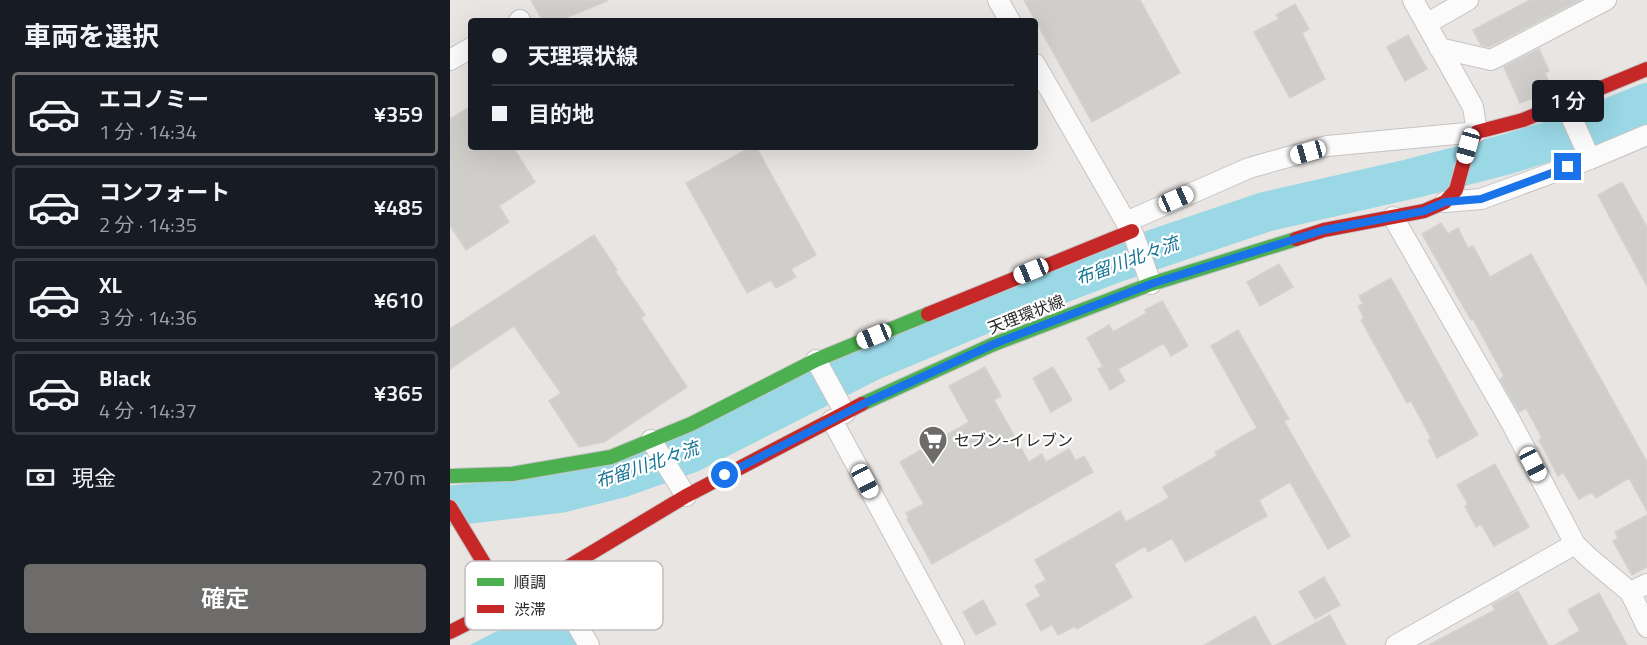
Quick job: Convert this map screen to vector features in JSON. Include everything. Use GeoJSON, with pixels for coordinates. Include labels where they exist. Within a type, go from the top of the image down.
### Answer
{"type":"FeatureCollection","features":[{"type":"Feature","properties":{"kind":"main road"},"geometry":{"type":"LineString","coordinates":[[1451,196],[1473,139],[1565,104],[1647,69]]}},
{"type":"Feature","properties":{"kind":"main road","name":"天理環状線"},"geometry":{"type":"LineString","coordinates":[[576,561],[686,496],[838,416],[994,344],[1151,284],[1324,230],[1424,211],[1451,196]]}},
{"type":"Feature","properties":{"kind":"main road"},"geometry":{"type":"LineString","coordinates":[[450,476],[512,474],[611,456],[691,424],[816,360],[1129,226]]}},
{"type":"Feature","properties":{"kind":"main road"},"geometry":{"type":"LineString","coordinates":[[450,507],[455,528],[478,561]]}},
{"type":"Feature","properties":{"kind":"main road","name":"天理環状線"},"geometry":{"type":"LineString","coordinates":[[450,632],[465,624]]}},
{"type":"Feature","properties":{"kind":"street"},"geometry":{"type":"LineString","coordinates":[[998,0],[1008,18]]}},
{"type":"Feature","properties":{"kind":"street"},"geometry":{"type":"LineString","coordinates":[[1129,226],[1249,168],[1327,146],[1473,139],[1473,107],[1413,0]]}},
{"type":"Feature","properties":{"kind":"street"},"geometry":{"type":"LineString","coordinates":[[1426,24],[1468,0]]}},
{"type":"Feature","properties":{"kind":"street"},"geometry":{"type":"LineString","coordinates":[[1440,48],[1491,60],[1606,0]]}},
{"type":"Feature","properties":{"kind":"street"},"geometry":{"type":"LineString","coordinates":[[450,60],[468,50]]}},
{"type":"Feature","properties":{"kind":"street"},"geometry":{"type":"LineString","coordinates":[[1038,69],[1129,226],[1151,284]]}},
{"type":"Feature","properties":{"kind":"street"},"geometry":{"type":"LineString","coordinates":[[1565,104],[1590,159]]}},
{"type":"Feature","properties":{"kind":"street"},"geometry":{"type":"LineString","coordinates":[[1451,196],[1481,199],[1590,159],[1647,135]]}},
{"type":"Feature","properties":{"kind":"street"},"geometry":{"type":"LineString","coordinates":[[1393,217],[1512,424],[1575,544],[1588,557],[1639,588],[1647,627]]}},
{"type":"Feature","properties":{"kind":"street"},"geometry":{"type":"LineString","coordinates":[[816,360],[838,416],[954,645]]}},
{"type":"Feature","properties":{"kind":"street"},"geometry":{"type":"LineString","coordinates":[[651,440],[686,496]]}},
{"type":"Feature","properties":{"kind":"street"},"geometry":{"type":"LineString","coordinates":[[1396,645],[1575,544]]}},
{"type":"Feature","properties":{"kind":"street"},"geometry":{"type":"LineString","coordinates":[[579,630],[588,645]]}},
{"type":"Feature","properties":{"kind":"street"},"geometry":{"type":"LineString","coordinates":[[450,639],[453,645]]}},
{"type":"Feature","properties":{"kind":"water"},"geometry":{"type":"Polygon","coordinates":[[[499,630],[571,630],[582,645],[470,645],[499,630]]]}},
{"type":"Feature","properties":{"kind":"building"},"geometry":{"type":"Polygon","coordinates":[[[531,0],[607,0],[565,18],[541,18],[531,0]]]}},
{"type":"Feature","properties":{"kind":"building"},"geometry":{"type":"Polygon","coordinates":[[[1024,0],[1140,0],[1180,73],[1092,122],[1038,25],[1038,18],[1034,18],[1024,0]]]}},
{"type":"Feature","properties":{"kind":"building"},"geometry":{"type":"Polygon","coordinates":[[[1530,0],[1580,0],[1489,47],[1481,45],[1473,30],[1530,0]]]}},
{"type":"Feature","properties":{"kind":"building"},"geometry":{"type":"Polygon","coordinates":[[[1295,4],[1309,29],[1302,33],[1325,79],[1290,98],[1254,32],[1279,19],[1276,15],[1295,4]]]}},
{"type":"Feature","properties":{"kind":"building"},"geometry":{"type":"Polygon","coordinates":[[[1408,35],[1427,69],[1405,81],[1387,47],[1408,35]]]}},
{"type":"Feature","properties":{"kind":"building"},"geometry":{"type":"Polygon","coordinates":[[[1539,49],[1549,71],[1545,73],[1552,90],[1520,103],[1504,67],[1539,49]]]}},
{"type":"Feature","properties":{"kind":"building"},"geometry":{"type":"Polygon","coordinates":[[[468,108],[468,150],[515,150],[535,182],[499,206],[509,222],[466,250],[450,225],[450,119],[468,108]]]}},
{"type":"Feature","properties":{"kind":"building"},"geometry":{"type":"Polygon","coordinates":[[[746,150],[758,150],[816,255],[791,269],[796,277],[776,288],[771,280],[747,293],[686,183],[746,150]]]}},
{"type":"Feature","properties":{"kind":"building"},"geometry":{"type":"Polygon","coordinates":[[[1622,182],[1647,227],[1647,286],[1598,195],[1622,182]]]}},
{"type":"Feature","properties":{"kind":"building"},"geometry":{"type":"Polygon","coordinates":[[[1441,223],[1448,234],[1458,228],[1468,248],[1473,246],[1490,277],[1531,254],[1647,462],[1647,511],[1629,478],[1596,498],[1592,492],[1579,499],[1563,472],[1558,476],[1539,440],[1542,438],[1526,408],[1519,412],[1500,379],[1504,376],[1473,319],[1471,320],[1422,234],[1441,223]]]}},
{"type":"Feature","properties":{"kind":"building"},"geometry":{"type":"Polygon","coordinates":[[[594,235],[645,315],[641,318],[687,387],[604,442],[579,447],[549,401],[561,393],[514,326],[450,369],[450,329],[594,235]]]}},
{"type":"Feature","properties":{"kind":"building"},"geometry":{"type":"Polygon","coordinates":[[[1279,264],[1293,287],[1260,306],[1247,282],[1279,264]]]}},
{"type":"Feature","properties":{"kind":"building"},"geometry":{"type":"Polygon","coordinates":[[[1391,278],[1478,435],[1437,458],[1428,440],[1431,438],[1411,401],[1407,403],[1361,320],[1364,318],[1358,306],[1363,304],[1359,296],[1391,278]]]}},
{"type":"Feature","properties":{"kind":"building"},"geometry":{"type":"Polygon","coordinates":[[[1162,301],[1188,346],[1171,356],[1164,343],[1118,369],[1125,381],[1110,390],[1098,369],[1103,367],[1087,338],[1109,325],[1113,332],[1147,313],[1145,310],[1162,301]]]}},
{"type":"Feature","properties":{"kind":"building"},"geometry":{"type":"Polygon","coordinates":[[[1238,330],[1289,419],[1284,421],[1350,536],[1328,549],[1290,482],[1259,500],[1267,516],[1185,562],[1172,538],[1148,552],[1145,546],[1114,564],[1132,597],[1077,629],[1075,626],[1058,635],[1052,624],[1041,631],[1026,604],[1041,596],[1035,586],[1046,580],[1035,560],[1120,511],[1126,522],[1169,498],[1163,487],[1217,456],[1215,452],[1257,428],[1211,346],[1238,330]]]}},
{"type":"Feature","properties":{"kind":"building"},"geometry":{"type":"Polygon","coordinates":[[[985,367],[1001,396],[994,400],[1029,462],[1042,454],[1046,462],[1069,449],[1076,461],[1084,456],[1093,472],[932,564],[907,519],[909,518],[906,513],[924,504],[900,462],[969,422],[949,386],[985,367]]]}},
{"type":"Feature","properties":{"kind":"building"},"geometry":{"type":"Polygon","coordinates":[[[1053,367],[1072,400],[1051,412],[1033,378],[1053,367]]]}},
{"type":"Feature","properties":{"kind":"building"},"geometry":{"type":"Polygon","coordinates":[[[1495,464],[1529,527],[1494,546],[1481,524],[1476,527],[1465,506],[1468,504],[1457,485],[1495,464]]]}},
{"type":"Feature","properties":{"kind":"building"},"geometry":{"type":"Polygon","coordinates":[[[1647,515],[1647,567],[1632,575],[1613,541],[1618,538],[1615,532],[1647,515]]]}},
{"type":"Feature","properties":{"kind":"building"},"geometry":{"type":"Polygon","coordinates":[[[1324,577],[1340,605],[1315,619],[1299,592],[1324,577]]]}},
{"type":"Feature","properties":{"kind":"building"},"geometry":{"type":"Polygon","coordinates":[[[1518,591],[1548,645],[1429,645],[1495,610],[1492,605],[1518,591]]]}},
{"type":"Feature","properties":{"kind":"building"},"geometry":{"type":"Polygon","coordinates":[[[1599,593],[1627,645],[1555,645],[1580,631],[1568,610],[1599,593]]]}},
{"type":"Feature","properties":{"kind":"building"},"geometry":{"type":"Polygon","coordinates":[[[983,600],[996,624],[976,635],[963,612],[983,600]]]}},
{"type":"Feature","properties":{"kind":"building"},"geometry":{"type":"Polygon","coordinates":[[[1330,615],[1346,645],[1276,645],[1330,615]]]}},
{"type":"Feature","properties":{"kind":"building"},"geometry":{"type":"Polygon","coordinates":[[[1255,616],[1271,645],[1205,645],[1227,632],[1255,616]]]}},
{"type":"Feature","properties":{"kind":"waterway","name":"布留川北々流"},"geometry":{"type":"LineString","coordinates":[[450,506],[559,493],[623,477],[690,453],[873,360],[1004,305],[1114,263],[1265,212],[1508,154],[1562,137],[1647,103]]}},
{"type":"Feature","properties":{"kind":"traffic: fast"},"geometry":{"type":"LineString","coordinates":[[862,404],[994,344],[1151,284],[1296,239]]}},
{"type":"Feature","properties":{"kind":"traffic: fast"},"geometry":{"type":"LineString","coordinates":[[450,476],[512,474],[611,457],[691,424],[816,360],[928,314]]}},
{"type":"Feature","properties":{"kind":"traffic: jam"},"geometry":{"type":"LineString","coordinates":[[1296,239],[1324,230],[1424,211],[1445,202],[1456,190],[1468,146],[1477,132],[1523,120],[1647,69]]}},
{"type":"Feature","properties":{"kind":"traffic: jam"},"geometry":{"type":"LineString","coordinates":[[928,314],[1132,231]]}},
{"type":"Feature","properties":{"kind":"traffic: jam"},"geometry":{"type":"LineString","coordinates":[[578,561],[686,496],[862,404]]}},
{"type":"Feature","properties":{"kind":"traffic: jam"},"geometry":{"type":"LineString","coordinates":[[450,507],[483,561]]}},
{"type":"Feature","properties":{"kind":"traffic: jam"},"geometry":{"type":"LineString","coordinates":[[450,632],[465,624]]}},
{"type":"Feature","properties":{"kind":"place","name":"セブン-イレブン"},"geometry":{"type":"Point","coordinates":[933,466]}},
{"type":"Feature","properties":{"kind":"route"},"geometry":{"type":"LineString","coordinates":[[725,475],[863,404],[994,344],[1151,284],[1324,230],[1424,211],[1445,202],[1481,199],[1568,167]]}}]}
